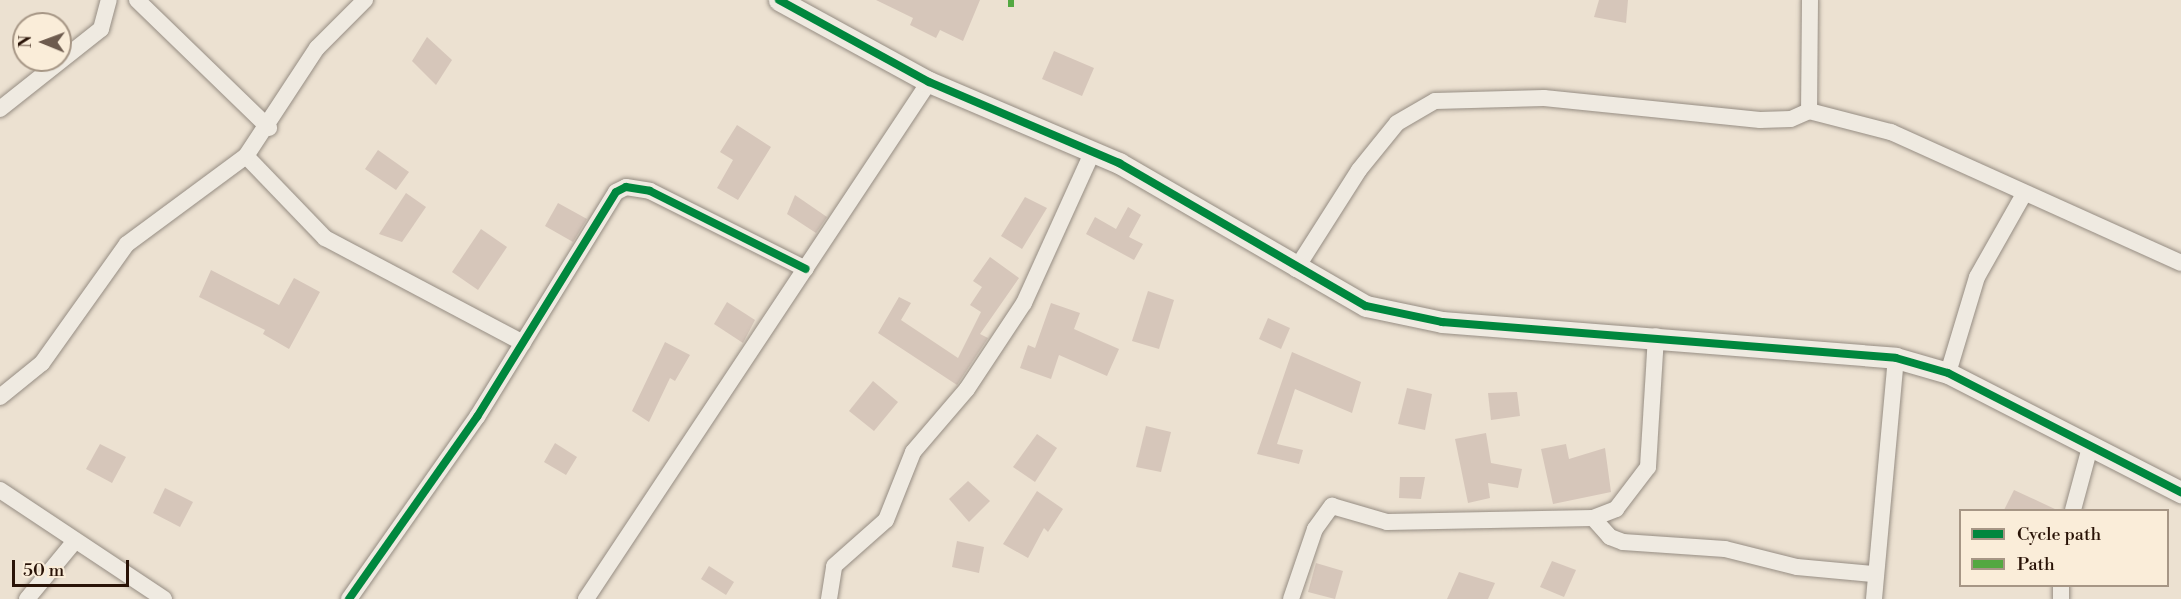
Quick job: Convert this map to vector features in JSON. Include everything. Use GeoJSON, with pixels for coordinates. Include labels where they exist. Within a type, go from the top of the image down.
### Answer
{"type":"FeatureCollection","features":[{"type":"Feature","properties":{"kind":"street"},"geometry":{"type":"LineString","coordinates":[[0,109],[101,29],[109,0]]}},
{"type":"Feature","properties":{"kind":"street"},"geometry":{"type":"LineString","coordinates":[[137,0],[269,128]]}},
{"type":"Feature","properties":{"kind":"street"},"geometry":{"type":"LineString","coordinates":[[0,397],[42,363],[126,244],[246,156],[269,128],[317,48],[365,0]]}},
{"type":"Feature","properties":{"kind":"street"},"geometry":{"type":"LineString","coordinates":[[1809,111],[1810,0]]}},
{"type":"Feature","properties":{"kind":"street"},"geometry":{"type":"LineString","coordinates":[[790,3],[929,82],[1093,151],[1296,269],[1366,306],[1401,316],[1896,358],[1948,373],[2181,492]]}},
{"type":"Feature","properties":{"kind":"street"},"geometry":{"type":"LineString","coordinates":[[586,599],[929,82]]}},
{"type":"Feature","properties":{"kind":"street"},"geometry":{"type":"LineString","coordinates":[[1296,269],[1359,170],[1397,123],[1436,102],[1544,98],[1760,120],[1791,119],[1809,111],[1891,132],[2181,263]]}},
{"type":"Feature","properties":{"kind":"street"},"geometry":{"type":"LineString","coordinates":[[829,599],[834,567],[886,520],[913,452],[967,389],[1024,303],[1093,151]]}},
{"type":"Feature","properties":{"kind":"street"},"geometry":{"type":"LineString","coordinates":[[246,156],[325,238],[523,343]]}},
{"type":"Feature","properties":{"kind":"street"},"geometry":{"type":"LineString","coordinates":[[350,599],[523,343],[616,192],[626,187],[650,191],[806,269]]}},
{"type":"Feature","properties":{"kind":"street"},"geometry":{"type":"LineString","coordinates":[[1948,373],[1977,277],[2024,194]]}},
{"type":"Feature","properties":{"kind":"street"},"geometry":{"type":"LineString","coordinates":[[1291,599],[1315,529],[1332,506],[1387,522],[1593,518],[1630,497],[1648,467],[1656,336]]}},
{"type":"Feature","properties":{"kind":"street"},"geometry":{"type":"LineString","coordinates":[[1874,599],[1873,574],[1896,358]]}},
{"type":"Feature","properties":{"kind":"street"},"geometry":{"type":"LineString","coordinates":[[2073,509],[2090,447]]}},
{"type":"Feature","properties":{"kind":"street"},"geometry":{"type":"LineString","coordinates":[[0,490],[164,599]]}},
{"type":"Feature","properties":{"kind":"street"},"geometry":{"type":"LineString","coordinates":[[1593,518],[1605,533],[1623,542],[1725,549],[1797,567],[1873,574]]}},
{"type":"Feature","properties":{"kind":"street"},"geometry":{"type":"LineString","coordinates":[[27,599],[75,540]]}},
{"type":"Feature","properties":{"kind":"building"},"geometry":{"type":"Polygon","coordinates":[[[876,0],[980,0],[963,41],[940,30],[936,38],[910,25],[913,18],[876,0]]]}},
{"type":"Feature","properties":{"kind":"building"},"geometry":{"type":"Polygon","coordinates":[[[1599,0],[1628,0],[1626,23],[1594,17],[1599,0]]]}},
{"type":"Feature","properties":{"kind":"building"},"geometry":{"type":"Polygon","coordinates":[[[427,37],[452,60],[436,85],[412,61],[427,37]]]}},
{"type":"Feature","properties":{"kind":"building"},"geometry":{"type":"Polygon","coordinates":[[[1054,51],[1094,68],[1082,96],[1042,79],[1054,51]]]}},
{"type":"Feature","properties":{"kind":"building"},"geometry":{"type":"Polygon","coordinates":[[[737,125],[771,147],[738,200],[717,188],[733,160],[720,152],[737,125]]]}},
{"type":"Feature","properties":{"kind":"building"},"geometry":{"type":"Polygon","coordinates":[[[378,150],[409,172],[396,190],[365,169],[378,150]]]}},
{"type":"Feature","properties":{"kind":"building"},"geometry":{"type":"Polygon","coordinates":[[[406,193],[426,207],[402,242],[379,234],[406,193]]]}},
{"type":"Feature","properties":{"kind":"building"},"geometry":{"type":"Polygon","coordinates":[[[795,195],[827,217],[816,233],[787,214],[795,195]]]}},
{"type":"Feature","properties":{"kind":"building"},"geometry":{"type":"Polygon","coordinates":[[[1025,197],[1047,208],[1022,249],[1001,236],[1025,197]]]}},
{"type":"Feature","properties":{"kind":"building"},"geometry":{"type":"Polygon","coordinates":[[[558,203],[587,219],[573,242],[545,226],[558,203]]]}},
{"type":"Feature","properties":{"kind":"building"},"geometry":{"type":"Polygon","coordinates":[[[1128,207],[1141,215],[1129,237],[1143,244],[1134,260],[1086,234],[1095,217],[1116,229],[1128,207]]]}},
{"type":"Feature","properties":{"kind":"building"},"geometry":{"type":"Polygon","coordinates":[[[481,229],[507,247],[478,290],[452,272],[481,229]]]}},
{"type":"Feature","properties":{"kind":"building"},"geometry":{"type":"Polygon","coordinates":[[[990,257],[1019,278],[980,334],[988,338],[957,385],[878,333],[899,297],[911,303],[901,320],[958,358],[981,312],[970,305],[982,287],[973,281],[990,257]]]}},
{"type":"Feature","properties":{"kind":"building"},"geometry":{"type":"Polygon","coordinates":[[[211,270],[279,305],[294,278],[320,292],[289,349],[263,334],[265,330],[199,297],[211,270]]]}},
{"type":"Feature","properties":{"kind":"building"},"geometry":{"type":"Polygon","coordinates":[[[1148,291],[1174,300],[1159,349],[1132,341],[1148,291]]]}},
{"type":"Feature","properties":{"kind":"building"},"geometry":{"type":"Polygon","coordinates":[[[727,302],[755,320],[743,343],[714,324],[727,302]]]}},
{"type":"Feature","properties":{"kind":"building"},"geometry":{"type":"Polygon","coordinates":[[[1051,303],[1080,313],[1074,329],[1119,349],[1107,376],[1059,355],[1051,379],[1020,368],[1028,345],[1035,348],[1051,303]]]}},
{"type":"Feature","properties":{"kind":"building"},"geometry":{"type":"Polygon","coordinates":[[[1268,318],[1290,328],[1281,349],[1259,339],[1268,318]]]}},
{"type":"Feature","properties":{"kind":"building"},"geometry":{"type":"Polygon","coordinates":[[[665,342],[690,355],[675,381],[670,378],[649,422],[632,411],[665,342]]]}},
{"type":"Feature","properties":{"kind":"building"},"geometry":{"type":"Polygon","coordinates":[[[1292,352],[1361,382],[1352,413],[1295,389],[1277,444],[1303,450],[1299,464],[1257,454],[1292,352]]]}},
{"type":"Feature","properties":{"kind":"building"},"geometry":{"type":"Polygon","coordinates":[[[873,381],[898,402],[874,431],[849,411],[873,381]]]}},
{"type":"Feature","properties":{"kind":"building"},"geometry":{"type":"Polygon","coordinates":[[[1407,388],[1432,394],[1425,430],[1398,424],[1407,388]]]}},
{"type":"Feature","properties":{"kind":"building"},"geometry":{"type":"Polygon","coordinates":[[[1517,392],[1520,416],[1491,420],[1488,393],[1517,392]]]}},
{"type":"Feature","properties":{"kind":"building"},"geometry":{"type":"Polygon","coordinates":[[[1146,426],[1171,432],[1161,472],[1136,467],[1146,426]]]}},
{"type":"Feature","properties":{"kind":"building"},"geometry":{"type":"Polygon","coordinates":[[[1486,433],[1491,463],[1522,469],[1518,488],[1488,483],[1490,498],[1468,503],[1455,439],[1486,433]]]}},
{"type":"Feature","properties":{"kind":"building"},"geometry":{"type":"Polygon","coordinates":[[[1037,434],[1057,448],[1035,482],[1013,467],[1037,434]]]}},
{"type":"Feature","properties":{"kind":"building"},"geometry":{"type":"Polygon","coordinates":[[[555,443],[577,457],[566,475],[544,462],[555,443]]]}},
{"type":"Feature","properties":{"kind":"building"},"geometry":{"type":"Polygon","coordinates":[[[100,444],[126,457],[112,483],[86,469],[100,444]]]}},
{"type":"Feature","properties":{"kind":"building"},"geometry":{"type":"Polygon","coordinates":[[[1566,444],[1569,459],[1605,448],[1611,492],[1553,504],[1541,449],[1566,444]]]}},
{"type":"Feature","properties":{"kind":"building"},"geometry":{"type":"Polygon","coordinates":[[[1400,477],[1425,477],[1421,499],[1399,498],[1400,477]]]}},
{"type":"Feature","properties":{"kind":"building"},"geometry":{"type":"Polygon","coordinates":[[[968,481],[990,501],[969,522],[949,499],[968,481]]]}},
{"type":"Feature","properties":{"kind":"building"},"geometry":{"type":"Polygon","coordinates":[[[165,488],[193,502],[180,527],[153,513],[165,488]]]}},
{"type":"Feature","properties":{"kind":"building"},"geometry":{"type":"Polygon","coordinates":[[[2014,490],[2055,509],[2004,509],[2014,490]]]}},
{"type":"Feature","properties":{"kind":"building"},"geometry":{"type":"Polygon","coordinates":[[[1037,491],[1063,509],[1048,532],[1044,528],[1028,558],[1003,544],[1037,491]]]}},
{"type":"Feature","properties":{"kind":"building"},"geometry":{"type":"Polygon","coordinates":[[[957,541],[984,547],[979,573],[952,567],[957,541]]]}},
{"type":"Feature","properties":{"kind":"building"},"geometry":{"type":"Polygon","coordinates":[[[1552,561],[1576,570],[1564,597],[1540,587],[1552,561]]]}},
{"type":"Feature","properties":{"kind":"building"},"geometry":{"type":"Polygon","coordinates":[[[1316,563],[1343,571],[1335,599],[1308,592],[1316,563]]]}},
{"type":"Feature","properties":{"kind":"building"},"geometry":{"type":"Polygon","coordinates":[[[709,566],[734,582],[726,595],[701,579],[709,566]]]}},
{"type":"Feature","properties":{"kind":"building"},"geometry":{"type":"Polygon","coordinates":[[[1459,572],[1495,583],[1488,599],[1447,599],[1459,572]]]}},
{"type":"Feature","properties":{"kind":"marked path"},"geometry":{"type":"LineString","coordinates":[[1011,0],[1011,7]]}},
{"type":"Feature","properties":{"kind":"cycle path"},"geometry":{"type":"LineString","coordinates":[[779,0],[929,82],[1119,163],[1366,306],[1442,322],[1896,358],[1948,373],[2181,492]]}},
{"type":"Feature","properties":{"kind":"cycle path"},"geometry":{"type":"LineString","coordinates":[[349,599],[477,417],[616,192],[626,187],[650,191],[806,269]]}}]}
